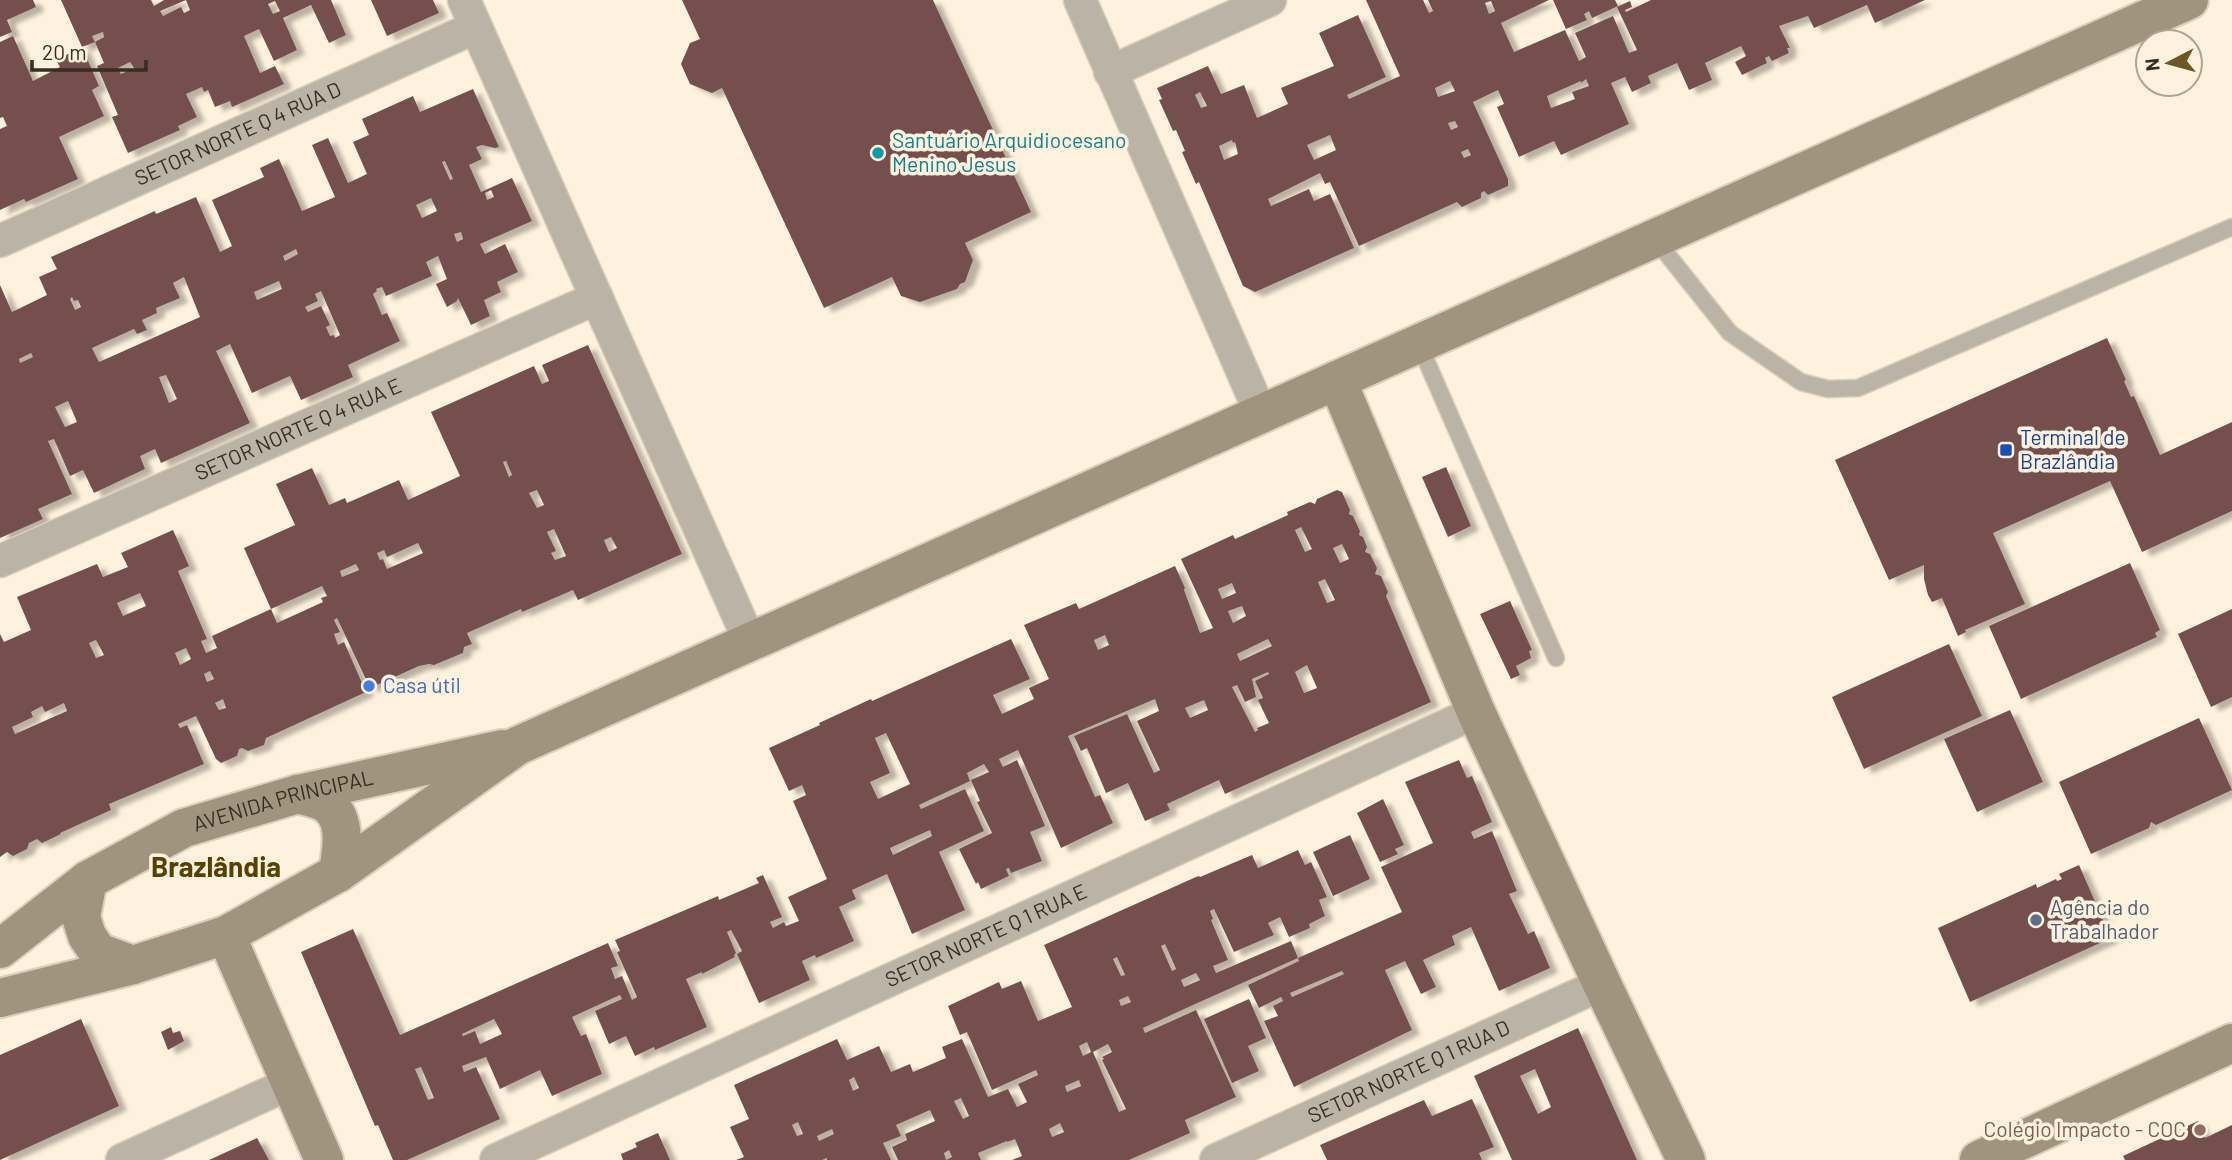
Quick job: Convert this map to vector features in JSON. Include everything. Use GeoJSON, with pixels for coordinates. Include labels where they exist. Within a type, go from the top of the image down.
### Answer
{"type":"FeatureCollection","features":[{"type":"Feature","properties":{"kind":"street"},"geometry":{"type":"LineString","coordinates":[[1080,0],[1261,414]]}},
{"type":"Feature","properties":{"kind":"street"},"geometry":{"type":"LineString","coordinates":[[1110,72],[1270,0]]}},
{"type":"Feature","properties":{"kind":"street"},"geometry":{"type":"LineString","coordinates":[[0,998],[133,965],[226,934],[338,873],[517,746],[2189,0]]}},
{"type":"Feature","properties":{"kind":"street"},"geometry":{"type":"LineString","coordinates":[[470,13],[750,642]]}},
{"type":"Feature","properties":{"kind":"street","name":"SETOR NORTE Q 4 RUA D"},"geometry":{"type":"LineString","coordinates":[[0,241],[470,13]]}},
{"type":"Feature","properties":{"kind":"street","name":"SETOR NORTE Q 4 RUA E"},"geometry":{"type":"LineString","coordinates":[[0,561],[597,298]]}},
{"type":"Feature","properties":{"kind":"street"},"geometry":{"type":"LineString","coordinates":[[1337,380],[1476,712],[1686,1160]]}},
{"type":"Feature","properties":{"kind":"street","name":"SETOR NORTE Q 1 RUA E"},"geometry":{"type":"LineString","coordinates":[[496,1160],[1476,712]]}},
{"type":"Feature","properties":{"kind":"street","name":"AVENIDA PRINCIPAL"},"geometry":{"type":"LineString","coordinates":[[0,949],[88,880],[184,828],[298,794],[517,746]]}},
{"type":"Feature","properties":{"kind":"street"},"geometry":{"type":"LineString","coordinates":[[298,794],[327,804],[338,820],[343,837],[338,873]]}},
{"type":"Feature","properties":{"kind":"street"},"geometry":{"type":"LineString","coordinates":[[88,880],[81,917],[87,936],[98,952],[133,965]]}},
{"type":"Feature","properties":{"kind":"street"},"geometry":{"type":"LineString","coordinates":[[226,934],[324,1160]]}},
{"type":"Feature","properties":{"kind":"street","name":"SETOR NORTE Q 1 RUA D"},"geometry":{"type":"LineString","coordinates":[[1216,1160],[1602,984]]}},
{"type":"Feature","properties":{"kind":"street"},"geometry":{"type":"LineString","coordinates":[[2002,1155],[2232,1043]]}},
{"type":"Feature","properties":{"kind":"street"},"geometry":{"type":"LineString","coordinates":[[122,1160],[291,1083]]}},
{"type":"Feature","properties":{"kind":"lane"},"geometry":{"type":"LineString","coordinates":[[1655,239],[1730,333],[1801,382],[1828,389],[1858,388],[2232,227]]}},
{"type":"Feature","properties":{"kind":"lane"},"geometry":{"type":"LineString","coordinates":[[1419,344],[1556,658]]}},
{"type":"Feature","properties":{"kind":"building"},"geometry":{"type":"Polygon","coordinates":[[[0,0],[33,0],[36,7],[7,20],[12,32],[0,37],[0,0]]]}},
{"type":"Feature","properties":{"kind":"building"},"geometry":{"type":"Polygon","coordinates":[[[61,0],[151,0],[154,6],[164,0],[186,0],[331,0],[346,35],[329,43],[311,5],[283,18],[297,50],[274,61],[259,29],[244,36],[260,73],[275,66],[284,84],[232,107],[230,101],[215,107],[208,90],[204,92],[202,87],[186,94],[197,117],[178,126],[180,130],[128,153],[112,117],[118,115],[97,66],[104,63],[95,42],[82,47],[61,0]],[[186,0],[160,11],[163,16],[181,7],[184,13],[190,10],[186,0]],[[275,1],[268,4],[273,14],[280,11],[275,1]],[[103,32],[92,36],[95,42],[104,37],[103,32]],[[130,62],[118,68],[121,74],[134,68],[130,62]]]}},
{"type":"Feature","properties":{"kind":"building"},"geometry":{"type":"Polygon","coordinates":[[[371,0],[433,0],[439,13],[387,36],[371,0]]]}},
{"type":"Feature","properties":{"kind":"building","name":"Santuário Arquidiocesano Menino Jesus"},"geometry":{"type":"Polygon","coordinates":[[[682,0],[933,0],[1031,212],[965,243],[973,260],[965,282],[957,289],[920,302],[901,296],[892,277],[824,308],[722,88],[712,93],[690,84],[681,64],[690,43],[700,39],[682,0]]]}},
{"type":"Feature","properties":{"kind":"building"},"geometry":{"type":"Polygon","coordinates":[[[1366,0],[1423,0],[1429,13],[1433,11],[1428,0],[1549,0],[1501,23],[1514,52],[1565,30],[1579,61],[1586,57],[1575,33],[1613,16],[1629,53],[1637,50],[1617,7],[1630,1],[1632,7],[1625,10],[1626,12],[1651,0],[1925,0],[1875,23],[1867,5],[1814,28],[1808,16],[1779,26],[1790,48],[1787,48],[1789,53],[1772,61],[1769,56],[1765,58],[1767,63],[1742,75],[1735,62],[1746,56],[1741,46],[1705,63],[1712,80],[1689,90],[1677,63],[1648,76],[1651,83],[1632,92],[1625,77],[1611,83],[1629,124],[1561,155],[1554,141],[1519,157],[1497,107],[1504,104],[1498,90],[1473,102],[1508,179],[1508,186],[1488,195],[1484,191],[1481,198],[1462,207],[1457,202],[1359,246],[1330,182],[1325,184],[1320,173],[1268,199],[1271,206],[1309,189],[1314,201],[1330,194],[1354,248],[1255,292],[1243,286],[1199,182],[1196,184],[1182,152],[1185,151],[1176,130],[1173,131],[1159,100],[1162,99],[1157,88],[1208,66],[1221,94],[1244,85],[1257,118],[1288,104],[1281,88],[1334,66],[1319,33],[1358,15],[1386,77],[1347,95],[1349,99],[1400,76],[1366,0]],[[1491,1],[1485,3],[1489,14],[1495,11],[1491,1]],[[1586,79],[1547,96],[1551,108],[1575,99],[1572,92],[1589,86],[1586,79]],[[1450,81],[1435,88],[1438,97],[1455,91],[1450,81]],[[1200,92],[1195,95],[1201,108],[1207,106],[1200,92]],[[1455,121],[1448,123],[1451,130],[1458,127],[1455,121]],[[1330,135],[1307,145],[1314,160],[1336,150],[1330,135]],[[1232,140],[1219,146],[1224,160],[1238,154],[1232,140]],[[1468,149],[1461,152],[1464,158],[1471,155],[1468,149]]]}},
{"type":"Feature","properties":{"kind":"building"},"geometry":{"type":"Polygon","coordinates":[[[1553,0],[1615,0],[1618,6],[1592,18],[1589,11],[1584,14],[1587,20],[1566,29],[1553,0]]]}},
{"type":"Feature","properties":{"kind":"building"},"geometry":{"type":"Polygon","coordinates":[[[13,36],[33,81],[60,67],[56,60],[82,47],[99,86],[92,90],[104,116],[59,137],[78,179],[26,202],[24,199],[0,210],[0,129],[7,126],[3,117],[0,118],[0,42],[13,36]]]}},
{"type":"Feature","properties":{"kind":"building"},"geometry":{"type":"Polygon","coordinates":[[[473,89],[499,147],[476,147],[482,159],[469,165],[481,192],[512,178],[532,221],[480,244],[485,254],[505,244],[518,272],[497,282],[501,292],[484,300],[490,316],[471,325],[458,298],[447,307],[436,284],[447,279],[438,256],[426,262],[432,276],[386,296],[382,287],[376,289],[373,294],[382,315],[387,313],[400,341],[348,365],[353,377],[301,400],[290,376],[252,393],[230,344],[216,351],[250,423],[161,463],[155,449],[140,456],[145,469],[94,493],[83,470],[70,476],[54,439],[48,441],[72,494],[38,509],[43,519],[0,538],[0,285],[12,312],[47,295],[39,277],[57,269],[51,257],[155,211],[156,214],[196,197],[220,252],[232,246],[212,200],[264,177],[260,168],[279,159],[302,211],[335,197],[312,145],[328,138],[348,183],[367,174],[353,142],[369,135],[362,119],[413,96],[420,112],[473,89]],[[445,161],[442,162],[450,180],[453,179],[445,161]],[[491,190],[485,193],[487,200],[494,197],[491,190]],[[431,198],[416,205],[422,218],[437,211],[431,198]],[[461,232],[454,234],[457,242],[463,239],[461,232]],[[296,249],[283,256],[285,261],[298,254],[296,249]],[[184,277],[173,283],[180,298],[156,308],[157,313],[142,320],[147,330],[137,334],[134,329],[92,348],[99,362],[200,317],[184,277]],[[279,281],[254,292],[257,300],[282,289],[279,281]],[[321,291],[315,294],[318,301],[305,307],[308,312],[321,306],[330,325],[326,327],[330,336],[334,335],[335,338],[340,335],[321,291]],[[72,297],[70,299],[75,310],[81,307],[78,300],[74,301],[72,297]],[[31,353],[19,359],[20,363],[33,357],[31,353]],[[166,375],[159,377],[169,403],[177,399],[166,375]],[[68,401],[55,407],[65,427],[77,422],[68,401]]]}},
{"type":"Feature","properties":{"kind":"building"},"geometry":{"type":"Polygon","coordinates":[[[2107,338],[2131,397],[2134,396],[2160,455],[2232,422],[2232,511],[2142,552],[2110,481],[1993,533],[2025,604],[1965,630],[1966,632],[1958,636],[1942,598],[1932,602],[1928,595],[1924,565],[1889,580],[1835,460],[2107,338]]]}},
{"type":"Feature","properties":{"kind":"building"},"geometry":{"type":"Polygon","coordinates":[[[588,345],[682,554],[578,600],[573,590],[522,612],[521,609],[467,633],[472,644],[464,647],[463,653],[434,665],[419,666],[370,688],[337,618],[334,620],[340,632],[334,634],[338,645],[344,642],[366,692],[266,738],[264,745],[248,751],[239,749],[237,756],[221,763],[216,759],[196,716],[178,724],[180,728],[187,725],[204,764],[109,804],[111,810],[42,843],[37,839],[29,843],[27,849],[13,856],[7,852],[0,857],[0,634],[4,642],[31,630],[17,597],[97,564],[103,577],[128,567],[121,553],[173,530],[189,566],[178,571],[207,639],[201,641],[206,653],[217,648],[212,636],[271,609],[244,548],[295,525],[276,484],[312,468],[329,505],[345,498],[347,503],[399,480],[408,500],[460,476],[431,412],[534,366],[542,384],[549,381],[542,365],[588,345]],[[506,461],[503,462],[509,477],[512,475],[506,461]],[[537,490],[529,493],[537,508],[544,505],[537,490]],[[554,529],[547,532],[556,551],[551,553],[555,560],[566,556],[554,529]],[[611,537],[604,540],[609,552],[617,548],[611,537]],[[418,543],[387,557],[384,550],[377,553],[387,569],[423,553],[418,543]],[[356,564],[340,571],[342,577],[359,570],[356,564]],[[322,586],[271,609],[277,623],[323,602],[321,598],[327,596],[322,586]],[[140,593],[117,603],[123,616],[146,606],[140,593]],[[96,640],[89,643],[96,658],[104,655],[96,640]],[[186,648],[175,653],[180,665],[191,659],[186,648]],[[210,671],[204,674],[207,682],[214,679],[210,671]],[[223,699],[215,703],[219,710],[226,708],[223,699]],[[64,703],[45,712],[42,706],[31,712],[33,717],[12,727],[15,734],[67,711],[64,703]]]}},
{"type":"Feature","properties":{"kind":"building"},"geometry":{"type":"Polygon","coordinates":[[[1446,467],[1471,526],[1448,537],[1422,477],[1446,467]]]}},
{"type":"Feature","properties":{"kind":"building"},"geometry":{"type":"Polygon","coordinates":[[[1337,490],[1342,492],[1350,510],[1349,514],[1353,516],[1360,531],[1359,535],[1363,537],[1367,547],[1365,552],[1370,554],[1377,568],[1375,574],[1381,576],[1388,592],[1386,596],[1431,702],[1225,794],[1219,780],[1167,804],[1170,810],[1145,821],[1128,783],[1106,793],[1087,748],[1081,751],[1074,736],[1127,714],[1154,773],[1160,770],[1137,721],[1159,711],[1155,699],[1068,736],[1095,797],[1100,795],[1113,823],[1061,848],[1018,750],[999,759],[1003,767],[1017,760],[1038,809],[1045,826],[1030,832],[1042,861],[1011,873],[1009,868],[1006,869],[1009,876],[981,889],[959,849],[992,833],[977,802],[980,801],[971,780],[989,772],[984,764],[967,773],[970,781],[919,805],[921,809],[965,789],[984,831],[939,852],[965,910],[912,934],[887,874],[852,890],[856,899],[839,907],[854,941],[816,958],[815,955],[802,961],[810,980],[759,1003],[737,954],[742,951],[731,930],[727,932],[736,953],[735,957],[686,979],[707,1027],[635,1056],[626,1036],[609,1044],[595,1011],[622,999],[620,995],[572,1017],[581,1036],[586,1034],[602,1074],[552,1096],[540,1070],[500,1089],[486,1057],[462,1066],[464,1072],[476,1067],[500,1119],[407,1160],[393,1160],[378,1125],[375,1126],[301,952],[353,929],[400,1035],[608,943],[618,966],[611,968],[615,979],[622,976],[632,1000],[637,997],[617,952],[620,951],[615,940],[718,896],[719,900],[759,883],[756,878],[763,875],[782,917],[770,922],[773,928],[784,922],[786,926],[799,921],[788,897],[827,879],[793,801],[806,795],[802,785],[789,791],[769,748],[871,699],[872,701],[1011,639],[1030,679],[993,695],[1002,714],[1034,699],[1029,688],[1049,679],[1024,625],[1076,603],[1079,609],[1175,566],[1200,633],[1213,628],[1181,559],[1233,535],[1235,539],[1310,502],[1315,504],[1317,499],[1337,490]],[[1301,527],[1295,530],[1305,552],[1312,549],[1301,527]],[[1342,544],[1333,548],[1340,563],[1349,559],[1342,544]],[[1325,579],[1318,582],[1327,603],[1335,600],[1325,579]],[[1232,583],[1218,589],[1222,599],[1236,593],[1232,583]],[[1242,606],[1228,611],[1233,623],[1246,616],[1242,606]],[[1105,635],[1094,640],[1098,650],[1109,645],[1105,635]],[[1268,639],[1237,654],[1240,661],[1272,646],[1268,639]],[[1307,665],[1295,672],[1304,693],[1317,688],[1307,665]],[[1268,672],[1252,679],[1256,697],[1245,702],[1237,685],[1232,687],[1255,732],[1257,728],[1269,723],[1258,700],[1263,698],[1255,681],[1269,674],[1268,672]],[[1204,700],[1185,708],[1190,718],[1208,710],[1204,700]],[[886,733],[875,738],[890,773],[870,782],[878,799],[910,784],[886,733]],[[930,830],[890,848],[893,855],[932,836],[930,830]],[[494,1019],[462,1034],[463,1036],[475,1031],[480,1044],[502,1034],[494,1019]],[[421,1067],[415,1069],[428,1100],[434,1098],[421,1067]]]}},
{"type":"Feature","properties":{"kind":"building"},"geometry":{"type":"Polygon","coordinates":[[[2130,563],[2160,630],[2155,633],[2157,637],[2021,699],[1989,626],[2130,563]]]}},
{"type":"Feature","properties":{"kind":"building"},"geometry":{"type":"Polygon","coordinates":[[[1510,601],[1532,650],[1529,651],[1531,658],[1516,666],[1520,675],[1511,679],[1480,614],[1510,601]]]}},
{"type":"Feature","properties":{"kind":"building"},"geometry":{"type":"Polygon","coordinates":[[[2232,609],[2232,697],[2211,707],[2178,634],[2232,609]]]}},
{"type":"Feature","properties":{"kind":"building"},"geometry":{"type":"Polygon","coordinates":[[[1949,644],[1982,716],[1864,769],[1832,697],[1949,644]]]}},
{"type":"Feature","properties":{"kind":"building"},"geometry":{"type":"Polygon","coordinates":[[[2010,710],[2043,782],[1977,812],[1944,739],[2010,710]]]}},
{"type":"Feature","properties":{"kind":"building"},"geometry":{"type":"Polygon","coordinates":[[[2199,718],[2232,790],[2156,825],[2151,822],[2149,828],[2091,854],[2059,782],[2199,718]]]}},
{"type":"Feature","properties":{"kind":"building"},"geometry":{"type":"Polygon","coordinates":[[[1459,760],[1467,778],[1472,776],[1492,822],[1471,832],[1474,839],[1492,831],[1517,891],[1509,894],[1528,934],[1534,931],[1550,968],[1499,991],[1471,927],[1452,936],[1455,945],[1423,960],[1436,987],[1421,994],[1405,961],[1385,970],[1412,1030],[1294,1087],[1264,1021],[1278,1016],[1273,1006],[1283,1001],[1281,997],[1259,1008],[1248,985],[1299,961],[1298,958],[1402,912],[1381,867],[1433,843],[1405,782],[1459,760]],[[1342,971],[1290,993],[1292,997],[1344,974],[1342,971]]]}},
{"type":"Feature","properties":{"kind":"building"},"geometry":{"type":"Polygon","coordinates":[[[1383,799],[1404,845],[1395,849],[1398,854],[1380,862],[1357,813],[1383,799]]]}},
{"type":"Feature","properties":{"kind":"building"},"geometry":{"type":"Polygon","coordinates":[[[1350,835],[1370,879],[1333,896],[1313,852],[1350,835]]]}},
{"type":"Feature","properties":{"kind":"building"},"geometry":{"type":"Polygon","coordinates":[[[1298,850],[1305,865],[1311,862],[1327,897],[1319,900],[1325,916],[1309,924],[1310,928],[1289,937],[1280,917],[1268,923],[1274,935],[1234,952],[1214,909],[1210,911],[1211,920],[1228,960],[1213,966],[1216,973],[1291,941],[1298,958],[1143,1028],[1145,1033],[1196,1010],[1236,1097],[1185,1120],[1190,1133],[1129,1160],[1012,1160],[1022,1156],[1015,1139],[978,1153],[981,1160],[946,1160],[898,1160],[892,1147],[907,1140],[905,1134],[935,1121],[930,1110],[896,1125],[901,1136],[883,1143],[891,1160],[736,1160],[744,1157],[730,1127],[749,1119],[734,1085],[837,1039],[847,1060],[879,1046],[891,1072],[910,1064],[913,1072],[946,1058],[942,1047],[962,1039],[988,1097],[1008,1089],[1017,1107],[1027,1102],[1018,1084],[1038,1075],[1036,1070],[992,1090],[967,1032],[960,1035],[948,1006],[999,982],[1002,989],[1021,981],[1038,1021],[1072,1007],[1044,945],[1196,877],[1252,855],[1258,868],[1298,850]],[[1165,944],[1161,946],[1172,971],[1176,969],[1165,944]],[[1117,957],[1113,959],[1121,976],[1125,975],[1117,957]],[[1196,973],[1181,980],[1184,987],[1200,980],[1196,973]],[[1128,996],[1119,1000],[1121,1006],[1131,1002],[1128,996]],[[1087,1042],[1079,1046],[1083,1056],[1091,1052],[1087,1042]],[[1108,1044],[1093,1052],[1119,1112],[1126,1109],[1102,1060],[1102,1057],[1112,1052],[1108,1044]],[[854,1077],[849,1080],[853,1091],[859,1088],[854,1077]],[[1079,1080],[1065,1086],[1067,1092],[1081,1086],[1079,1080]],[[961,1098],[954,1101],[963,1119],[969,1116],[961,1098]],[[798,1122],[792,1125],[797,1136],[803,1134],[798,1122]],[[1060,1123],[1049,1129],[1052,1137],[1064,1132],[1060,1123]],[[832,1129],[817,1136],[819,1141],[834,1134],[832,1129]],[[949,1150],[944,1153],[946,1160],[952,1157],[949,1150]]]}},
{"type":"Feature","properties":{"kind":"building"},"geometry":{"type":"Polygon","coordinates":[[[2079,865],[2111,938],[1970,1002],[1938,928],[2036,884],[2037,888],[2062,879],[2059,874],[2079,865]]]}},
{"type":"Feature","properties":{"kind":"building"},"geometry":{"type":"Polygon","coordinates":[[[1249,999],[1266,1038],[1248,1046],[1259,1071],[1232,1083],[1204,1019],[1249,999]]]}},
{"type":"Feature","properties":{"kind":"building"},"geometry":{"type":"Polygon","coordinates":[[[81,1019],[119,1106],[0,1160],[0,1055],[81,1019]]]}},
{"type":"Feature","properties":{"kind":"building"},"geometry":{"type":"Polygon","coordinates":[[[171,1027],[173,1033],[180,1031],[184,1041],[168,1050],[161,1032],[171,1027]]]}},
{"type":"Feature","properties":{"kind":"building"},"geometry":{"type":"Polygon","coordinates":[[[1578,1028],[1637,1160],[1512,1160],[1474,1076],[1578,1028]],[[1535,1069],[1520,1076],[1538,1114],[1551,1107],[1535,1069]]]}},
{"type":"Feature","properties":{"kind":"building"},"geometry":{"type":"Polygon","coordinates":[[[1472,1099],[1494,1147],[1479,1153],[1482,1160],[1327,1160],[1320,1145],[1424,1100],[1432,1116],[1472,1099]]]}},
{"type":"Feature","properties":{"kind":"building","name":"Colégio Impacto - COC"},"geometry":{"type":"Polygon","coordinates":[[[2198,1121],[2205,1138],[2232,1125],[2232,1160],[2125,1160],[2123,1156],[2198,1121]]]}},
{"type":"Feature","properties":{"kind":"building"},"geometry":{"type":"Polygon","coordinates":[[[658,1133],[670,1160],[623,1160],[621,1154],[637,1147],[635,1143],[658,1133]]]}},
{"type":"Feature","properties":{"kind":"building"},"geometry":{"type":"Polygon","coordinates":[[[257,1138],[269,1160],[209,1160],[257,1138]]]}},
{"type":"Feature","properties":{"kind":"place","name":"Santuário Arquidiocesano Menino Jesus"},"geometry":{"type":"Point","coordinates":[878,153]}},
{"type":"Feature","properties":{"kind":"place","name":"Terminal de Brazlândia"},"geometry":{"type":"Point","coordinates":[2006,450]}},
{"type":"Feature","properties":{"kind":"place","name":"Casa útil"},"geometry":{"type":"Point","coordinates":[369,686]}},
{"type":"Feature","properties":{"kind":"place","name":"Agência do Trabalhador"},"geometry":{"type":"Point","coordinates":[2036,920]}},
{"type":"Feature","properties":{"kind":"place","name":"Colégio Impacto - COC"},"geometry":{"type":"Point","coordinates":[2200,1130]}},
{"type":"Feature","properties":{"kind":"district","name":"Brazlândia"},"geometry":{"type":"Point","coordinates":[216,867]}}]}
